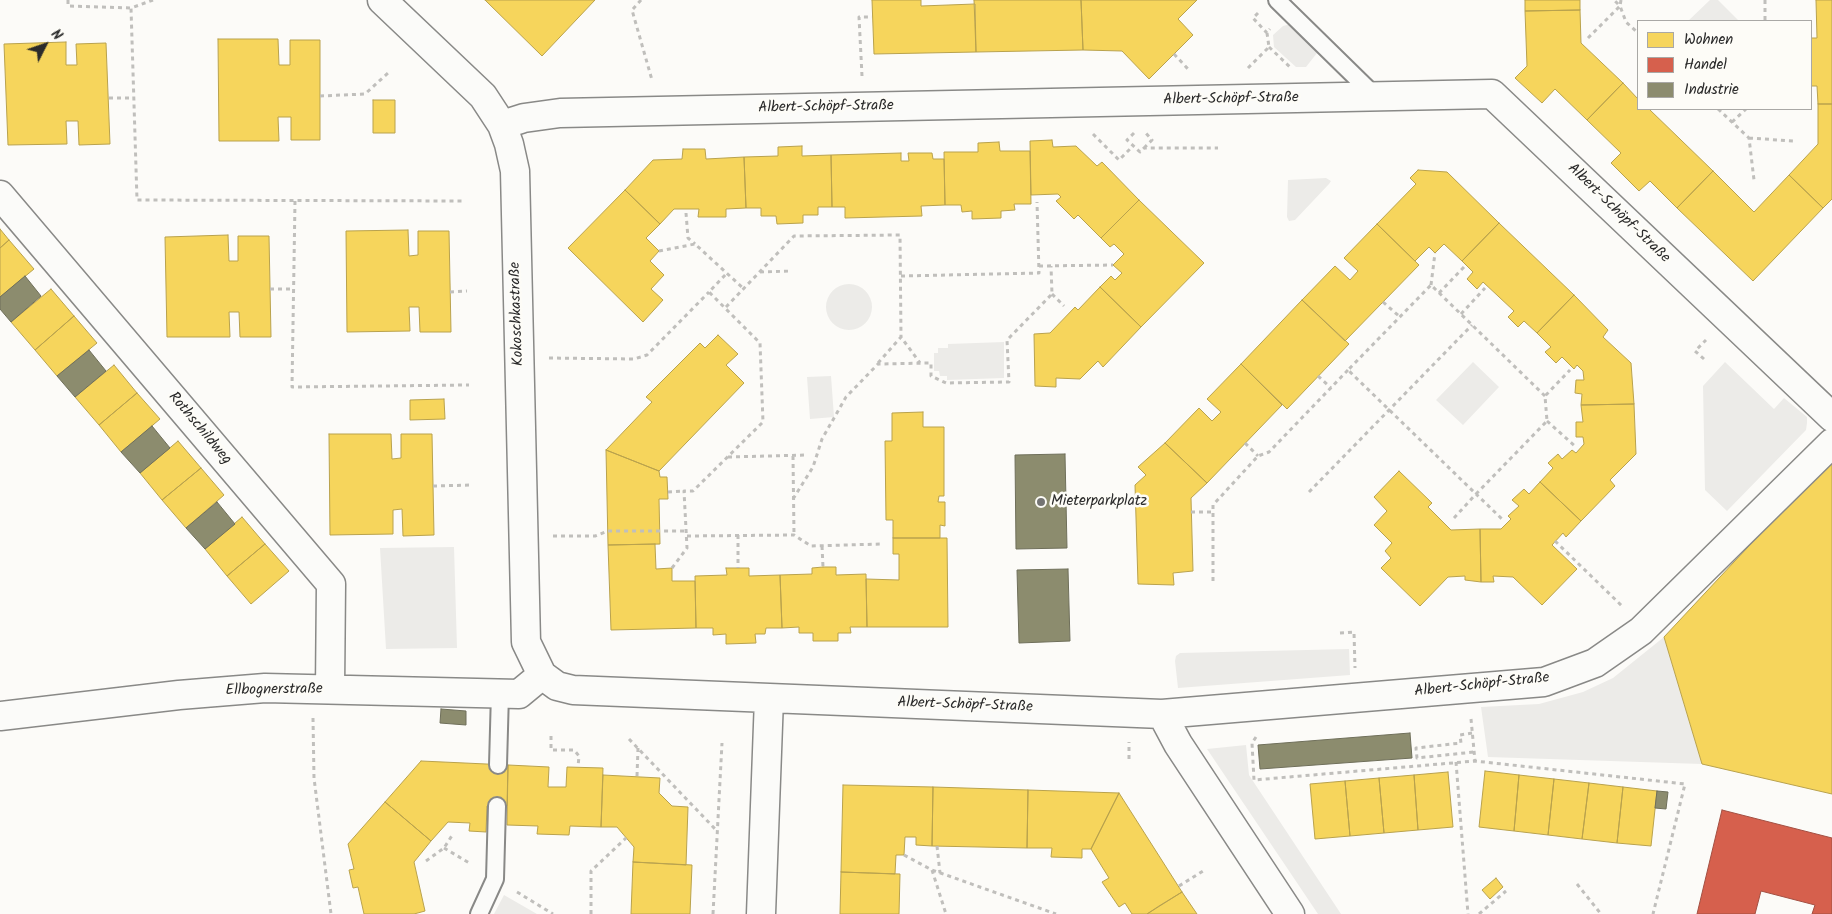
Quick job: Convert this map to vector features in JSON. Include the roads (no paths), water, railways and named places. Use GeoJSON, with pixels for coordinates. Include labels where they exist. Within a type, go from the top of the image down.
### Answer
{"type":"FeatureCollection","features":[{"type":"Feature","properties":{"kind":"street","name":"Kokoschkastraße"},"geometry":{"type":"LineString","coordinates":[[382,0],[483,96],[502,125],[509,144],[515,171],[526,642],[542,675]]}},
{"type":"Feature","properties":{"kind":"street","name":"Albert-Schöpf-Straße"},"geometry":{"type":"LineString","coordinates":[[502,125],[524,118],[560,113],[1492,94],[1832,417]]}},
{"type":"Feature","properties":{"kind":"street","name":"Rothschildweg"},"geometry":{"type":"LineString","coordinates":[[0,195],[331,584],[322,689]]}},
{"type":"Feature","properties":{"kind":"street","name":"Albert-Schöpf-Straße"},"geometry":{"type":"LineString","coordinates":[[542,675],[557,686],[573,690],[1162,714],[1544,682],[1595,663],[1641,631],[1832,443]]}},
{"type":"Feature","properties":{"kind":"street","name":"Ellbognerstraße"},"geometry":{"type":"LineString","coordinates":[[0,716],[179,695],[265,688],[519,694],[542,675]]}},
{"type":"Feature","properties":{"kind":"street"},"geometry":{"type":"LineString","coordinates":[[761,914],[769,698]]}},
{"type":"Feature","properties":{"kind":"street"},"geometry":{"type":"LineString","coordinates":[[1162,714],[1178,744],[1290,914]]}},
{"type":"Feature","properties":{"kind":"lane"},"geometry":{"type":"LineString","coordinates":[[1282,5],[1376,97]]}},
{"type":"Feature","properties":{"kind":"lane"},"geometry":{"type":"LineString","coordinates":[[498,765],[500,693]]}},
{"type":"Feature","properties":{"kind":"lane"},"geometry":{"type":"LineString","coordinates":[[480,914],[495,879],[497,806]]}},
{"type":"Feature","properties":{"kind":"place","name":"Mieterparkplatz"},"geometry":{"type":"Point","coordinates":[1041,502]}}]}
